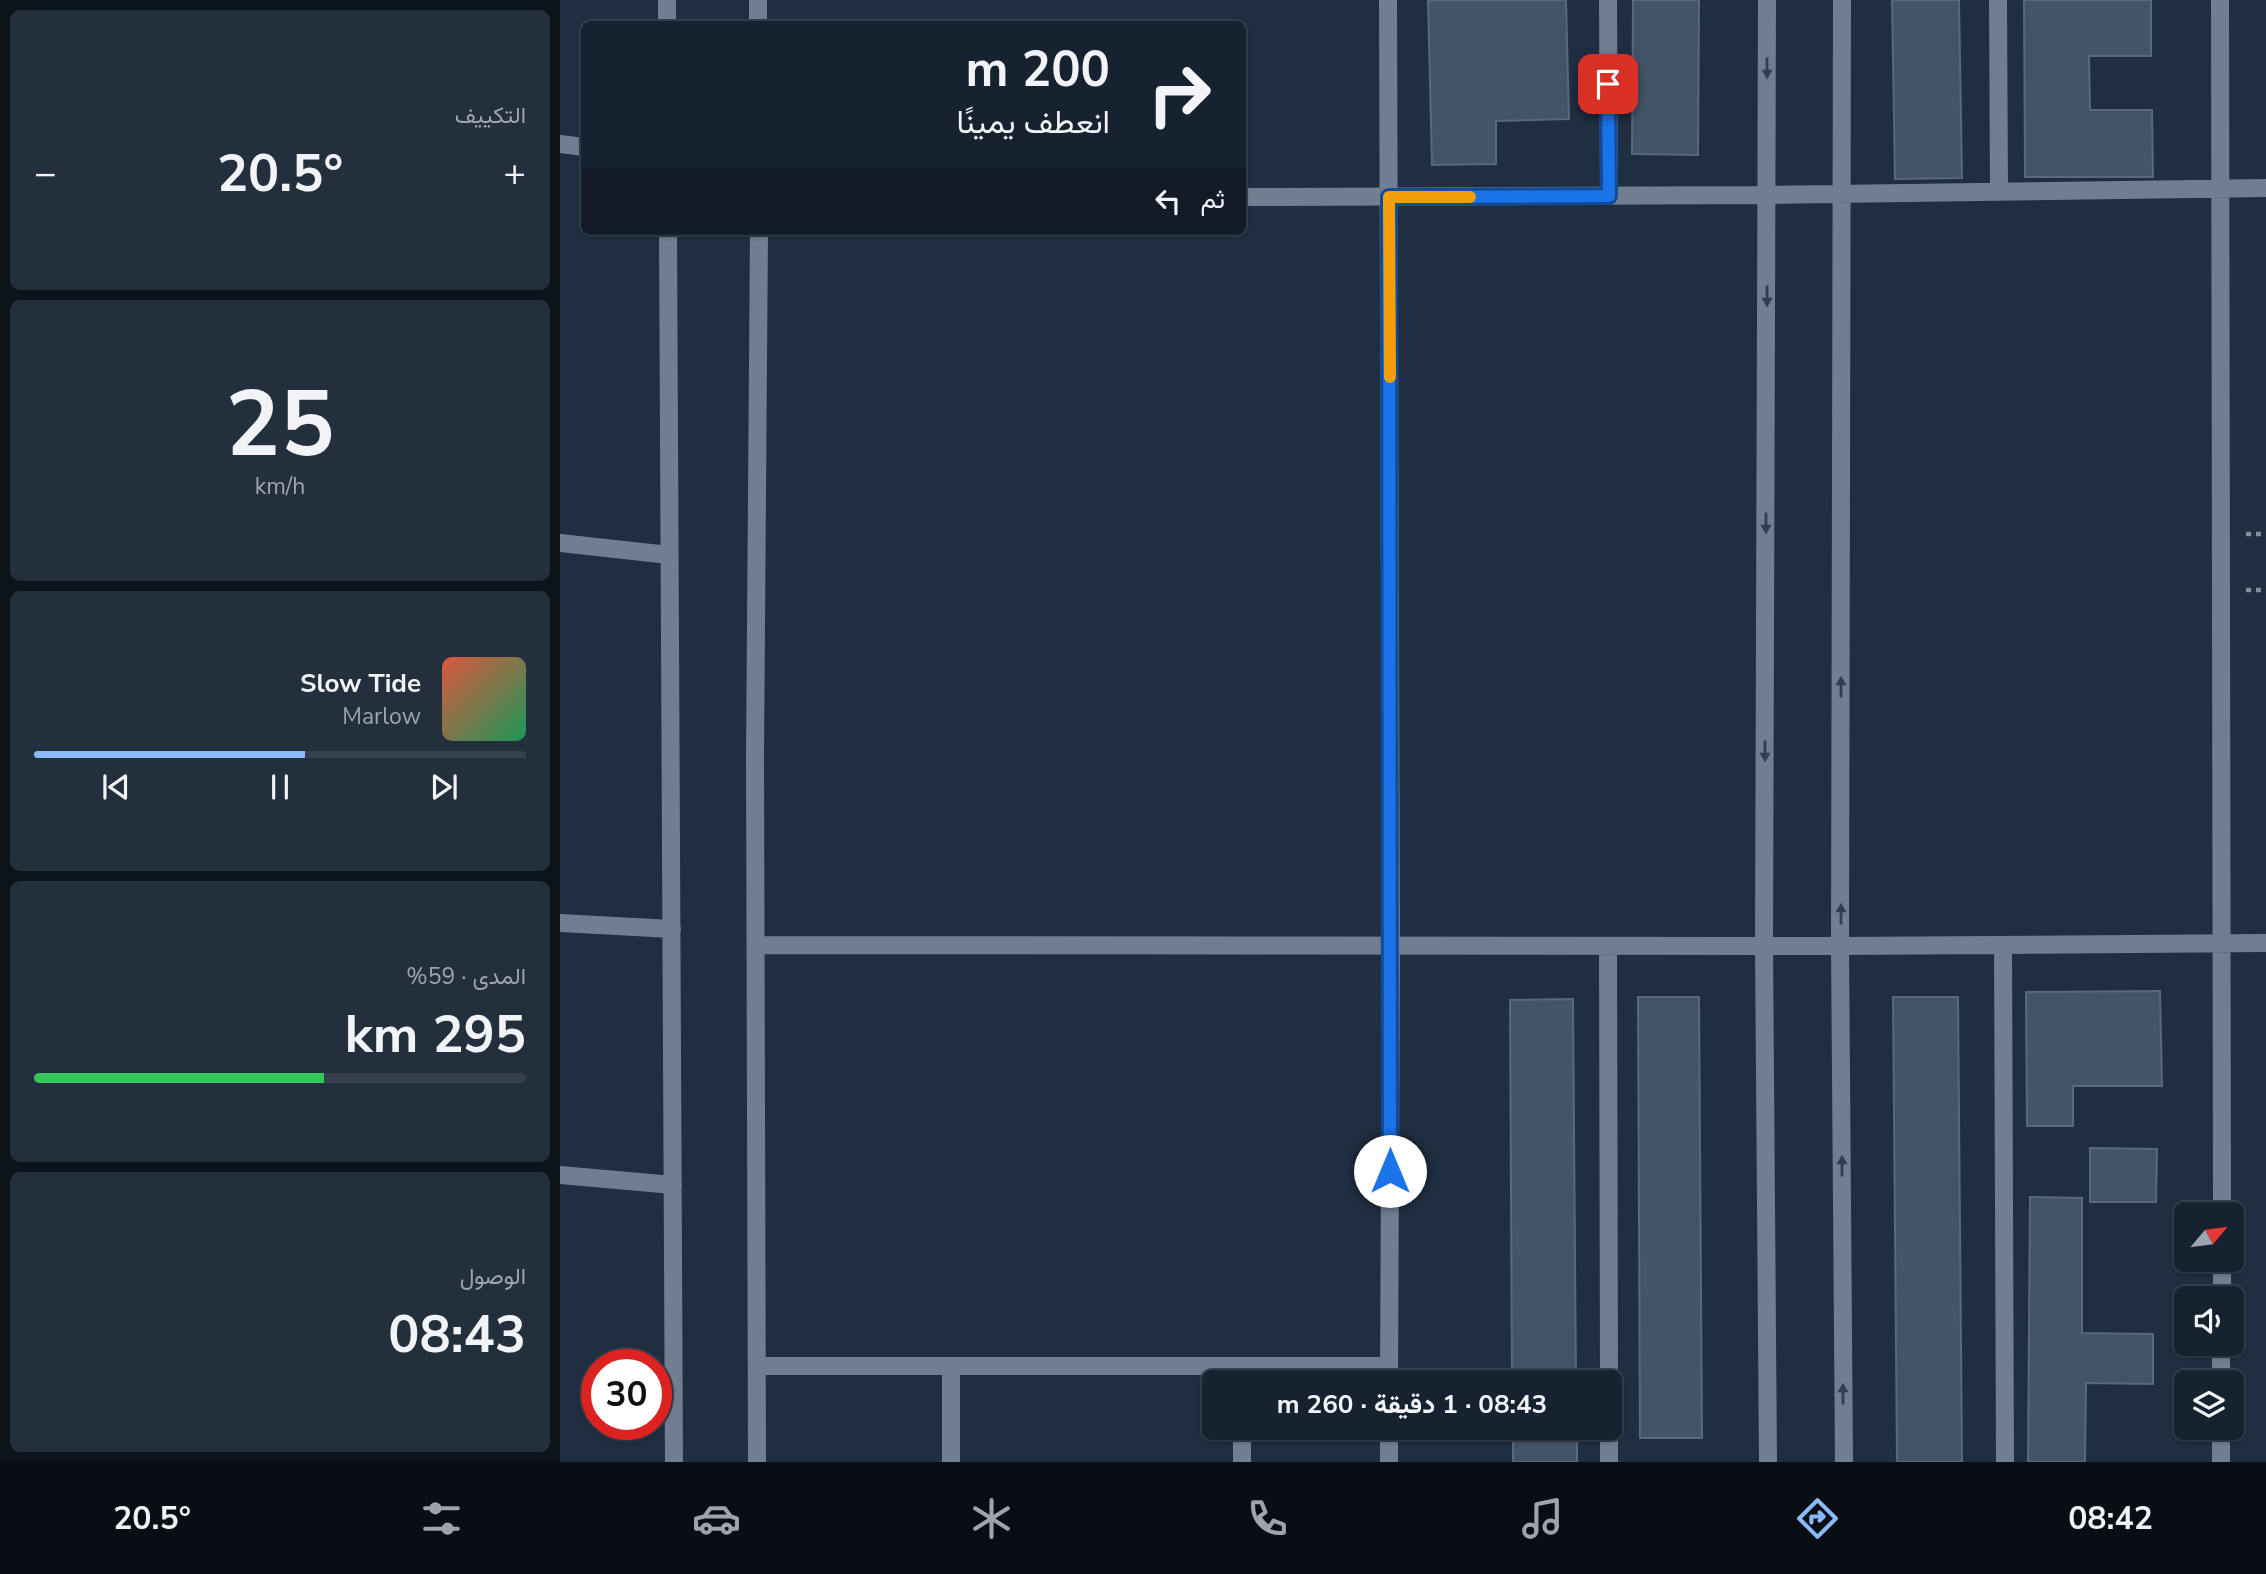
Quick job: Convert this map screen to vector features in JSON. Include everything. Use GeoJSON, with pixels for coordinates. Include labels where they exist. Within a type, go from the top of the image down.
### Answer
{"type":"FeatureCollection","features":[{"type":"Feature","properties":{"kind":"street"},"geometry":{"type":"LineString","coordinates":[[667,0],[667,21]]}},
{"type":"Feature","properties":{"kind":"street"},"geometry":{"type":"LineString","coordinates":[[758,0],[758,21]]}},
{"type":"Feature","properties":{"kind":"street"},"geometry":{"type":"LineString","coordinates":[[1388,0],[1391,947],[1389,1370]]}},
{"type":"Feature","properties":{"kind":"street"},"geometry":{"type":"LineString","coordinates":[[1608,0],[1609,196]]}},
{"type":"Feature","properties":{"kind":"street"},"geometry":{"type":"LineString","coordinates":[[1767,0],[1764,946],[1768,1462]]}},
{"type":"Feature","properties":{"kind":"street"},"geometry":{"type":"LineString","coordinates":[[1842,0],[1840,946],[1844,1462]]}},
{"type":"Feature","properties":{"kind":"street"},"geometry":{"type":"LineString","coordinates":[[1998,0],[1999,191]]}},
{"type":"Feature","properties":{"kind":"street"},"geometry":{"type":"LineString","coordinates":[[2220,0],[2222,1202]]}},
{"type":"Feature","properties":{"kind":"street"},"geometry":{"type":"LineString","coordinates":[[560,144],[581,147]]}},
{"type":"Feature","properties":{"kind":"street"},"geometry":{"type":"LineString","coordinates":[[1246,197],[1768,195],[2266,188]]}},
{"type":"Feature","properties":{"kind":"street"},"geometry":{"type":"LineString","coordinates":[[668,235],[674,1462]]}},
{"type":"Feature","properties":{"kind":"street"},"geometry":{"type":"LineString","coordinates":[[757,1462],[755,756],[759,235]]}},
{"type":"Feature","properties":{"kind":"street"},"geometry":{"type":"LineString","coordinates":[[560,543],[669,555]]}},
{"type":"Feature","properties":{"kind":"street"},"geometry":{"type":"LineString","coordinates":[[560,923],[672,929]]}},
{"type":"Feature","properties":{"kind":"street"},"geometry":{"type":"LineString","coordinates":[[757,945],[1391,947],[2266,943]]}},
{"type":"Feature","properties":{"kind":"street"},"geometry":{"type":"LineString","coordinates":[[2003,945],[2005,1462]]}},
{"type":"Feature","properties":{"kind":"street"},"geometry":{"type":"LineString","coordinates":[[1608,946],[1609,1370]]}},
{"type":"Feature","properties":{"kind":"street"},"geometry":{"type":"LineString","coordinates":[[560,1175],[673,1185]]}},
{"type":"Feature","properties":{"kind":"street"},"geometry":{"type":"LineString","coordinates":[[757,1366],[951,1366],[1202,1374]]}},
{"type":"Feature","properties":{"kind":"street"},"geometry":{"type":"LineString","coordinates":[[951,1366],[951,1462]]}},
{"type":"Feature","properties":{"kind":"street"},"geometry":{"type":"LineString","coordinates":[[1242,1440],[1242,1462]]}},
{"type":"Feature","properties":{"kind":"street"},"geometry":{"type":"LineString","coordinates":[[1389,1440],[1389,1462]]}},
{"type":"Feature","properties":{"kind":"street"},"geometry":{"type":"LineString","coordinates":[[1609,1440],[1609,1462]]}},
{"type":"Feature","properties":{"kind":"street"},"geometry":{"type":"LineString","coordinates":[[2221,1440],[2221,1462]]}},
{"type":"Feature","properties":{"kind":"building"},"geometry":{"type":"Polygon","coordinates":[[[1428,0],[1566,0],[1569,119],[1496,121],[1496,164],[1432,165],[1428,0]]]}},
{"type":"Feature","properties":{"kind":"building"},"geometry":{"type":"Polygon","coordinates":[[[1633,0],[1699,0],[1698,155],[1632,154],[1633,0]]]}},
{"type":"Feature","properties":{"kind":"building"},"geometry":{"type":"Polygon","coordinates":[[[1892,0],[1959,0],[1962,178],[1895,179],[1892,0]]]}},
{"type":"Feature","properties":{"kind":"building"},"geometry":{"type":"Polygon","coordinates":[[[2024,0],[2151,0],[2151,56],[2089,56],[2090,110],[2152,110],[2153,177],[2025,177],[2024,0]]]}},
{"type":"Feature","properties":{"kind":"building"},"geometry":{"type":"Polygon","coordinates":[[[2160,991],[2162,1086],[2073,1086],[2073,1126],[2027,1126],[2026,992],[2160,991]]]}},
{"type":"Feature","properties":{"kind":"building"},"geometry":{"type":"Polygon","coordinates":[[[1638,997],[1699,997],[1702,1438],[1640,1438],[1638,997]]]}},
{"type":"Feature","properties":{"kind":"building"},"geometry":{"type":"Polygon","coordinates":[[[1893,997],[1958,997],[1962,1462],[1897,1462],[1893,997]]]}},
{"type":"Feature","properties":{"kind":"building"},"geometry":{"type":"Polygon","coordinates":[[[1573,999],[1576,1370],[1512,1370],[1510,1000],[1573,999]]]}},
{"type":"Feature","properties":{"kind":"building"},"geometry":{"type":"Polygon","coordinates":[[[2090,1148],[2157,1149],[2156,1202],[2090,1202],[2090,1148]]]}},
{"type":"Feature","properties":{"kind":"building"},"geometry":{"type":"Polygon","coordinates":[[[2030,1197],[2082,1198],[2082,1333],[2153,1334],[2153,1384],[2086,1383],[2085,1462],[2028,1462],[2030,1197]]]}},
{"type":"Feature","properties":{"kind":"building"},"geometry":{"type":"Polygon","coordinates":[[[1513,1440],[1577,1440],[1577,1462],[1513,1462],[1513,1440]]]}},
{"type":"Feature","properties":{"kind":"slow traffic"},"geometry":{"type":"LineString","coordinates":[[1390,377],[1389,197],[1470,197]]}},
{"type":"Feature","properties":{"kind":"route"},"geometry":{"type":"LineString","coordinates":[[1390,1171],[1389,197],[1609,196],[1608,84]]}}]}
